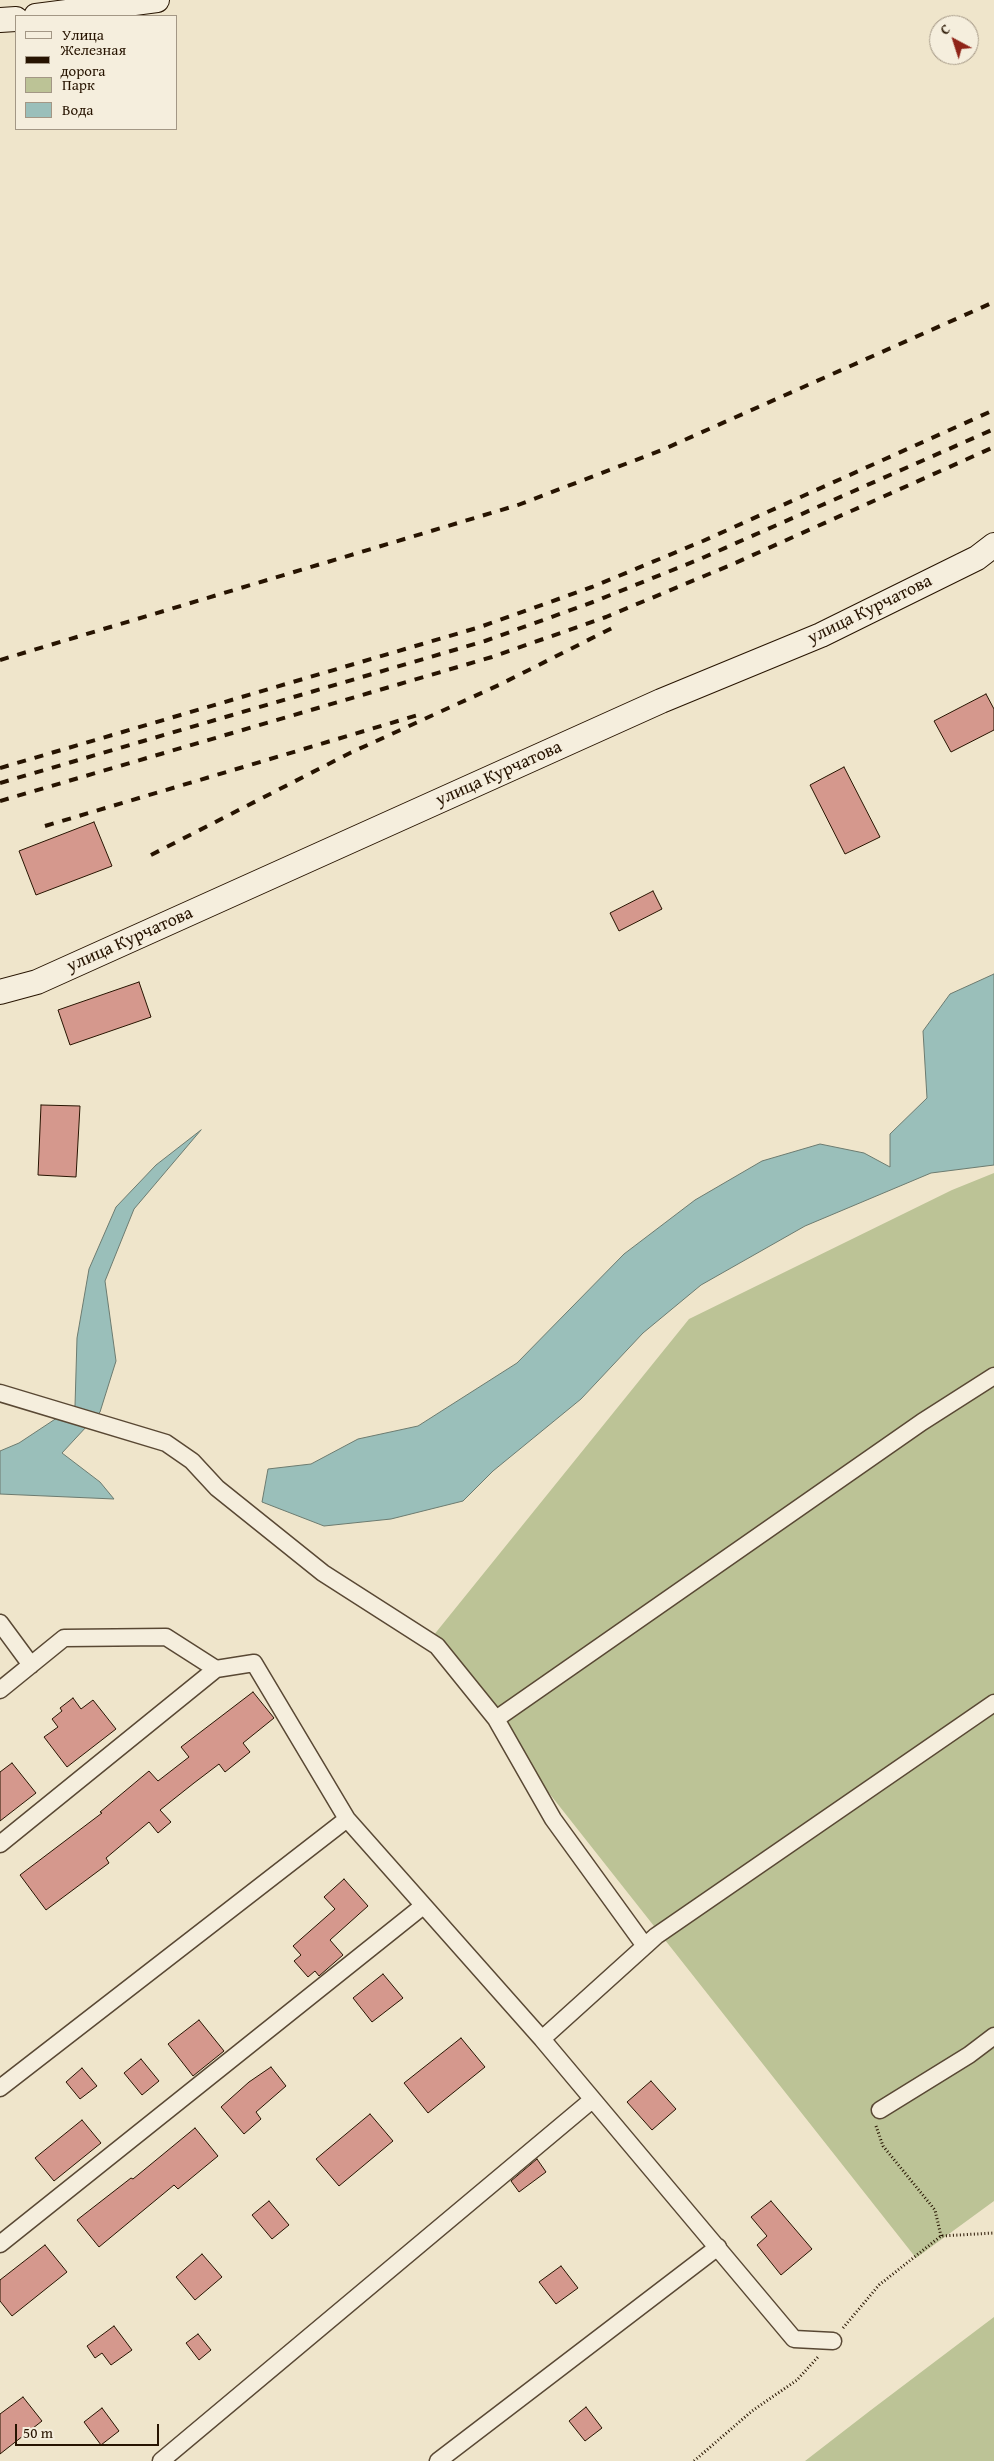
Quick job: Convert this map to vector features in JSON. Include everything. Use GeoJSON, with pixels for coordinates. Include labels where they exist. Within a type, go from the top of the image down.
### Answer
{"type":"FeatureCollection","features":[{"type":"Feature","properties":{"kind":"street"},"geometry":{"type":"LineString","coordinates":[[44,15],[157,0]]}},
{"type":"Feature","properties":{"kind":"street"},"geometry":{"type":"LineString","coordinates":[[0,20],[15,18]]}},
{"type":"Feature","properties":{"kind":"street","name":"улица Курчатова"},"geometry":{"type":"LineString","coordinates":[[0,992],[37,982],[652,705],[821,635],[976,558],[994,545]]}},
{"type":"Feature","properties":{"kind":"street"},"geometry":{"type":"LineString","coordinates":[[496,1719],[922,1422],[994,1376]]}},
{"type":"Feature","properties":{"kind":"street"},"geometry":{"type":"LineString","coordinates":[[0,1393],[166,1443],[192,1461],[217,1488],[323,1573],[437,1646],[496,1719],[553,1819],[645,1946]]}},
{"type":"Feature","properties":{"kind":"street"},"geometry":{"type":"LineString","coordinates":[[0,1623],[30,1665]]}},
{"type":"Feature","properties":{"kind":"street"},"geometry":{"type":"LineString","coordinates":[[0,1690],[64,1638],[166,1636],[216,1669]]}},
{"type":"Feature","properties":{"kind":"street"},"geometry":{"type":"LineString","coordinates":[[0,1844],[216,1669],[254,1663],[347,1819],[542,2039],[794,2339],[833,2341]]}},
{"type":"Feature","properties":{"kind":"street"},"geometry":{"type":"LineString","coordinates":[[542,2039],[656,1936],[994,1704]]}},
{"type":"Feature","properties":{"kind":"street"},"geometry":{"type":"LineString","coordinates":[[0,2088],[347,1819]]}},
{"type":"Feature","properties":{"kind":"street"},"geometry":{"type":"LineString","coordinates":[[0,2244],[423,1906]]}},
{"type":"Feature","properties":{"kind":"street"},"geometry":{"type":"LineString","coordinates":[[880,2110],[994,2036]]}},
{"type":"Feature","properties":{"kind":"street"},"geometry":{"type":"LineString","coordinates":[[161,2461],[592,2100]]}},
{"type":"Feature","properties":{"kind":"street"},"geometry":{"type":"LineString","coordinates":[[438,2461],[718,2247]]}},
{"type":"Feature","properties":{"kind":"path"},"geometry":{"type":"LineString","coordinates":[[880,2110],[875,2124],[883,2146],[935,2210],[941,2236]]}},
{"type":"Feature","properties":{"kind":"green space"},"geometry":{"type":"Polygon","coordinates":[[[994,1173],[994,2201],[916,2258],[429,1641],[689,1319],[952,1190],[994,1173]]]}},
{"type":"Feature","properties":{"kind":"green space"},"geometry":{"type":"Polygon","coordinates":[[[994,2317],[994,2461],[805,2461],[871,2410],[994,2317]]]}},
{"type":"Feature","properties":{"kind":"water"},"geometry":{"type":"Polygon","coordinates":[[[994,974],[994,1165],[931,1173],[805,1226],[701,1285],[643,1333],[581,1399],[493,1471],[463,1501],[391,1519],[324,1526],[262,1502],[268,1469],[311,1464],[358,1439],[418,1426],[517,1363],[624,1254],[695,1200],[762,1161],[820,1144],[864,1153],[890,1167],[890,1134],[927,1098],[923,1031],[950,994],[994,974]]]}},
{"type":"Feature","properties":{"kind":"water"},"geometry":{"type":"Polygon","coordinates":[[[201,1130],[134,1209],[105,1281],[116,1361],[100,1412],[62,1453],[100,1482],[114,1499],[0,1494],[0,1451],[19,1443],[75,1406],[77,1338],[89,1269],[116,1207],[156,1165],[201,1130]]]}},
{"type":"Feature","properties":{"kind":"building"},"geometry":{"type":"Polygon","coordinates":[[[986,694],[994,709],[994,730],[951,752],[934,721],[986,694]]]}},
{"type":"Feature","properties":{"kind":"building"},"geometry":{"type":"Polygon","coordinates":[[[844,767],[880,837],[845,854],[810,785],[844,767]]]}},
{"type":"Feature","properties":{"kind":"building"},"geometry":{"type":"Polygon","coordinates":[[[94,822],[112,866],[36,895],[19,851],[94,822]]]}},
{"type":"Feature","properties":{"kind":"building"},"geometry":{"type":"Polygon","coordinates":[[[653,891],[662,909],[619,931],[610,913],[653,891]]]}},
{"type":"Feature","properties":{"kind":"building"},"geometry":{"type":"Polygon","coordinates":[[[139,982],[151,1017],[70,1045],[58,1010],[139,982]]]}},
{"type":"Feature","properties":{"kind":"building"},"geometry":{"type":"Polygon","coordinates":[[[41,1105],[80,1106],[76,1177],[38,1175],[41,1105]]]}},
{"type":"Feature","properties":{"kind":"building"},"geometry":{"type":"Polygon","coordinates":[[[253,1692],[274,1718],[243,1743],[250,1752],[225,1772],[219,1764],[194,1783],[160,1810],[171,1822],[158,1833],[149,1822],[106,1858],[109,1863],[46,1910],[20,1875],[102,1813],[100,1812],[149,1771],[158,1781],[189,1757],[181,1747],[253,1692]]]}},
{"type":"Feature","properties":{"kind":"building"},"geometry":{"type":"Polygon","coordinates":[[[73,1698],[81,1709],[93,1700],[116,1729],[67,1767],[44,1737],[58,1727],[52,1719],[62,1711],[60,1708],[73,1698]]]}},
{"type":"Feature","properties":{"kind":"building"},"geometry":{"type":"Polygon","coordinates":[[[12,1763],[36,1793],[0,1821],[0,1772],[12,1763]]]}},
{"type":"Feature","properties":{"kind":"building"},"geometry":{"type":"Polygon","coordinates":[[[344,1879],[368,1906],[330,1940],[343,1955],[319,1976],[315,1971],[308,1977],[294,1961],[301,1955],[293,1946],[335,1909],[324,1897],[344,1879]]]}},
{"type":"Feature","properties":{"kind":"building"},"geometry":{"type":"Polygon","coordinates":[[[383,1974],[403,1998],[372,2022],[353,1998],[383,1974]]]}},
{"type":"Feature","properties":{"kind":"building"},"geometry":{"type":"Polygon","coordinates":[[[199,2020],[224,2051],[193,2076],[168,2044],[199,2020]]]}},
{"type":"Feature","properties":{"kind":"building"},"geometry":{"type":"Polygon","coordinates":[[[461,2038],[485,2067],[428,2113],[404,2083],[461,2038]]]}},
{"type":"Feature","properties":{"kind":"building"},"geometry":{"type":"Polygon","coordinates":[[[141,2059],[159,2081],[142,2095],[124,2073],[141,2059]]]}},
{"type":"Feature","properties":{"kind":"building"},"geometry":{"type":"Polygon","coordinates":[[[271,2067],[286,2086],[256,2112],[261,2119],[244,2134],[221,2107],[249,2082],[271,2067]]]}},
{"type":"Feature","properties":{"kind":"building"},"geometry":{"type":"Polygon","coordinates":[[[82,2068],[97,2086],[80,2099],[66,2082],[82,2068]]]}},
{"type":"Feature","properties":{"kind":"building"},"geometry":{"type":"Polygon","coordinates":[[[651,2081],[676,2109],[652,2130],[627,2102],[651,2081]]]}},
{"type":"Feature","properties":{"kind":"building"},"geometry":{"type":"Polygon","coordinates":[[[370,2114],[393,2141],[339,2186],[316,2159],[370,2114]]]}},
{"type":"Feature","properties":{"kind":"building"},"geometry":{"type":"Polygon","coordinates":[[[82,2120],[101,2143],[54,2181],[35,2158],[82,2120]]]}},
{"type":"Feature","properties":{"kind":"building"},"geometry":{"type":"Polygon","coordinates":[[[195,2128],[218,2156],[178,2189],[174,2185],[99,2247],[77,2220],[131,2178],[133,2179],[195,2128]]]}},
{"type":"Feature","properties":{"kind":"building"},"geometry":{"type":"Polygon","coordinates":[[[537,2159],[546,2172],[519,2192],[511,2181],[537,2159]]]}},
{"type":"Feature","properties":{"kind":"building"},"geometry":{"type":"Polygon","coordinates":[[[269,2201],[289,2225],[272,2239],[252,2215],[269,2201]]]}},
{"type":"Feature","properties":{"kind":"building"},"geometry":{"type":"Polygon","coordinates":[[[771,2201],[812,2249],[781,2275],[757,2245],[767,2236],[751,2217],[771,2201]]]}},
{"type":"Feature","properties":{"kind":"building"},"geometry":{"type":"Polygon","coordinates":[[[45,2245],[67,2272],[12,2316],[0,2301],[0,2280],[45,2245]]]}},
{"type":"Feature","properties":{"kind":"building"},"geometry":{"type":"Polygon","coordinates":[[[202,2254],[222,2277],[195,2300],[176,2277],[202,2254]]]}},
{"type":"Feature","properties":{"kind":"building"},"geometry":{"type":"Polygon","coordinates":[[[561,2266],[578,2288],[556,2304],[539,2282],[561,2266]]]}},
{"type":"Feature","properties":{"kind":"building"},"geometry":{"type":"Polygon","coordinates":[[[114,2326],[132,2350],[111,2365],[102,2353],[95,2358],[87,2346],[114,2326]]]}},
{"type":"Feature","properties":{"kind":"building"},"geometry":{"type":"Polygon","coordinates":[[[198,2334],[211,2350],[199,2360],[186,2343],[198,2334]]]}},
{"type":"Feature","properties":{"kind":"building"},"geometry":{"type":"Polygon","coordinates":[[[23,2397],[42,2421],[0,2454],[0,2414],[23,2397]]]}},
{"type":"Feature","properties":{"kind":"building"},"geometry":{"type":"Polygon","coordinates":[[[586,2407],[602,2428],[585,2441],[569,2421],[586,2407]]]}},
{"type":"Feature","properties":{"kind":"building"},"geometry":{"type":"Polygon","coordinates":[[[102,2408],[119,2431],[101,2445],[84,2422],[102,2408]]]}},
{"type":"Feature","properties":{"kind":"railway"},"geometry":{"type":"LineString","coordinates":[[0,660],[518,505],[662,450],[994,302]]}},
{"type":"Feature","properties":{"kind":"railway"},"geometry":{"type":"LineString","coordinates":[[0,768],[480,627],[592,587],[703,541],[994,410]]}},
{"type":"Feature","properties":{"kind":"railway"},"geometry":{"type":"LineString","coordinates":[[0,783],[485,641],[593,602],[700,559],[994,429]]}},
{"type":"Feature","properties":{"kind":"railway"},"geometry":{"type":"LineString","coordinates":[[0,801],[492,657],[606,617],[733,564],[994,447]]}},
{"type":"Feature","properties":{"kind":"railway"},"geometry":{"type":"LineString","coordinates":[[151,855],[350,753],[501,684],[618,625]]}},
{"type":"Feature","properties":{"kind":"railway"},"geometry":{"type":"LineString","coordinates":[[45,826],[418,715]]}}]}
